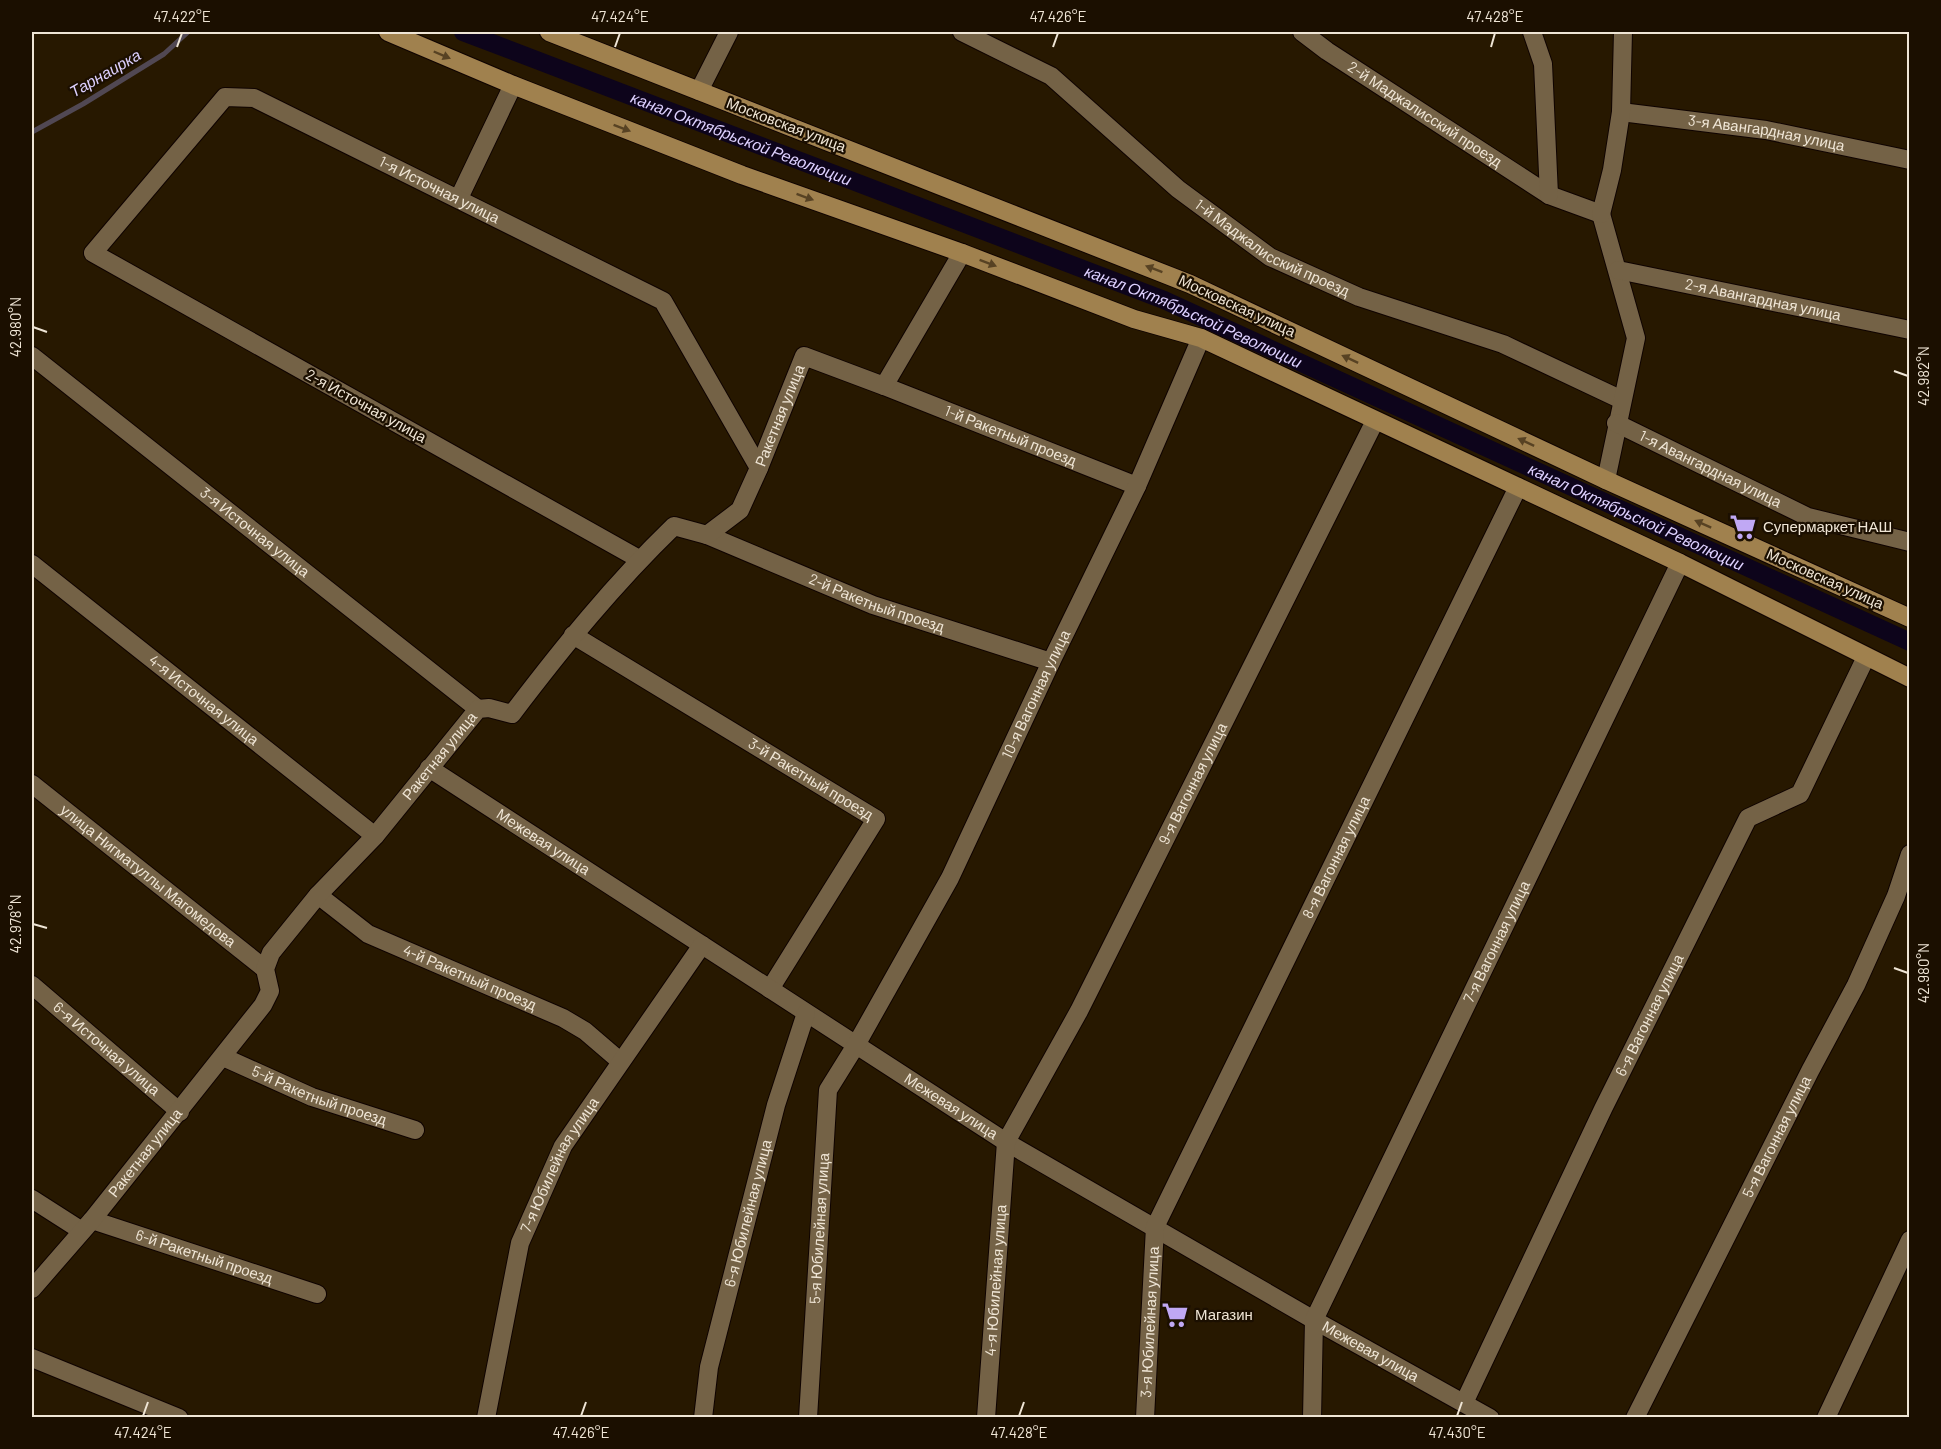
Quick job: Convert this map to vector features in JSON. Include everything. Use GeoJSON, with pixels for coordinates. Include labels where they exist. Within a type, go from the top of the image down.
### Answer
{"type":"FeatureCollection","features":[{"type":"Feature","properties":{"kind":"main road"},"geometry":{"type":"LineString","coordinates":[[388,32],[513,85],[742,175],[962,253],[1134,319],[1201,338],[1680,563],[1910,678]]}},
{"type":"Feature","properties":{"kind":"main road","name":"Московская улица"},"geometry":{"type":"LineString","coordinates":[[549,32],[1190,284],[1606,480],[1910,618]]}},
{"type":"Feature","properties":{"kind":"street"},"geometry":{"type":"LineString","coordinates":[[699,91],[729,32]]}},
{"type":"Feature","properties":{"kind":"street","name":"1-й Маджалисский проезд"},"geometry":{"type":"LineString","coordinates":[[962,32],[1051,76],[1178,189],[1270,257],[1359,297],[1503,344],[1622,400]]}},
{"type":"Feature","properties":{"kind":"street","name":"2-й Маджалисский проезд"},"geometry":{"type":"LineString","coordinates":[[1302,32],[1327,51],[1549,195],[1601,214]]}},
{"type":"Feature","properties":{"kind":"street"},"geometry":{"type":"LineString","coordinates":[[1532,32],[1544,64],[1549,195]]}},
{"type":"Feature","properties":{"kind":"street"},"geometry":{"type":"LineString","coordinates":[[1606,480],[1636,338],[1601,214],[1612,170],[1621,112],[1623,32]]}},
{"type":"Feature","properties":{"kind":"street"},"geometry":{"type":"LineString","coordinates":[[459,198],[513,85]]}},
{"type":"Feature","properties":{"kind":"street","name":"1-я Источная улица"},"geometry":{"type":"LineString","coordinates":[[93,253],[225,97],[254,98],[663,300],[759,468]]}},
{"type":"Feature","properties":{"kind":"street","name":"3-я Авангардная улица"},"geometry":{"type":"LineString","coordinates":[[1621,112],[1766,130],[1910,160]]}},
{"type":"Feature","properties":{"kind":"street","name":"2-я Источная улица"},"geometry":{"type":"LineString","coordinates":[[93,253],[639,559]]}},
{"type":"Feature","properties":{"kind":"street"},"geometry":{"type":"LineString","coordinates":[[884,386],[962,253]]}},
{"type":"Feature","properties":{"kind":"street","name":"2-я Авангардная улица"},"geometry":{"type":"LineString","coordinates":[[1618,270],[1910,330]]}},
{"type":"Feature","properties":{"kind":"street","name":"10-я Вагонная улица"},"geometry":{"type":"LineString","coordinates":[[856,1046],[950,878],[1051,662],[1137,486],[1201,338]]}},
{"type":"Feature","properties":{"kind":"street","name":"3-я Источная улица"},"geometry":{"type":"LineString","coordinates":[[32,356],[478,709]]}},
{"type":"Feature","properties":{"kind":"street","name":"Ракетная улица"},"geometry":{"type":"LineString","coordinates":[[32,1289],[180,1112],[263,1005],[270,991],[265,969],[271,953],[318,896],[375,836],[478,709],[489,708],[512,714],[573,634],[639,559],[674,526],[706,534],[740,510],[804,356],[884,386]]}},
{"type":"Feature","properties":{"kind":"street","name":"1-й Ракетный проезд"},"geometry":{"type":"LineString","coordinates":[[884,386],[1137,486]]}},
{"type":"Feature","properties":{"kind":"street","name":"9-я Вагонная улица"},"geometry":{"type":"LineString","coordinates":[[1006,1142],[1079,1011],[1375,421]]}},
{"type":"Feature","properties":{"kind":"street","name":"1-я Авангардная улица"},"geometry":{"type":"LineString","coordinates":[[1617,423],[1808,517],[1910,542]]}},
{"type":"Feature","properties":{"kind":"street","name":"8-я Вагонная улица"},"geometry":{"type":"LineString","coordinates":[[1155,1227],[1518,487]]}},
{"type":"Feature","properties":{"kind":"street","name":"2-й Ракетный проезд"},"geometry":{"type":"LineString","coordinates":[[706,534],[873,605],[1051,662]]}},
{"type":"Feature","properties":{"kind":"street","name":"7-я Вагонная улица"},"geometry":{"type":"LineString","coordinates":[[1314,1320],[1680,563]]}},
{"type":"Feature","properties":{"kind":"street","name":"4-я Источная улица"},"geometry":{"type":"LineString","coordinates":[[32,564],[375,836]]}},
{"type":"Feature","properties":{"kind":"street","name":"3-й Ракетный проезд"},"geometry":{"type":"LineString","coordinates":[[573,634],[876,819],[771,989]]}},
{"type":"Feature","properties":{"kind":"street","name":"6-я Вагонная улица"},"geometry":{"type":"LineString","coordinates":[[1464,1403],[1603,1108],[1748,818],[1800,794],[1866,657]]}},
{"type":"Feature","properties":{"kind":"street","name":"Межевая улица"},"geometry":{"type":"LineString","coordinates":[[429,768],[1006,1142],[1314,1320],[1490,1418]]}},
{"type":"Feature","properties":{"kind":"street","name":"улица Нигматуллы Магомедова"},"geometry":{"type":"LineString","coordinates":[[32,784],[265,969]]}},
{"type":"Feature","properties":{"kind":"street","name":"5-я Вагонная улица"},"geometry":{"type":"LineString","coordinates":[[1635,1418],[1810,1071],[1856,985],[1896,896],[1910,854]]}},
{"type":"Feature","properties":{"kind":"street","name":"4-й Ракетный проезд"},"geometry":{"type":"LineString","coordinates":[[318,896],[368,934],[563,1018],[585,1031],[620,1061]]}},
{"type":"Feature","properties":{"kind":"street","name":"7-я Юбилейная улица"},"geometry":{"type":"LineString","coordinates":[[486,1418],[520,1243],[563,1146],[702,945]]}},
{"type":"Feature","properties":{"kind":"street","name":"6-я Источная улица"},"geometry":{"type":"LineString","coordinates":[[32,986],[180,1112]]}},
{"type":"Feature","properties":{"kind":"street","name":"6-я Юбилейная улица"},"geometry":{"type":"LineString","coordinates":[[703,1418],[709,1367],[776,1105],[806,1013]]}},
{"type":"Feature","properties":{"kind":"street","name":"5-я Юбилейная улица"},"geometry":{"type":"LineString","coordinates":[[808,1418],[828,1090],[856,1046]]}},
{"type":"Feature","properties":{"kind":"street","name":"5-й Ракетный проезд"},"geometry":{"type":"LineString","coordinates":[[223,1057],[312,1097],[415,1130]]}},
{"type":"Feature","properties":{"kind":"street","name":"4-я Юбилейная улица"},"geometry":{"type":"LineString","coordinates":[[986,1418],[1006,1142]]}},
{"type":"Feature","properties":{"kind":"street","name":"6-й Ракетный проезд"},"geometry":{"type":"LineString","coordinates":[[32,1199],[87,1225],[317,1294]]}},
{"type":"Feature","properties":{"kind":"street","name":"3-я Юбилейная улица"},"geometry":{"type":"LineString","coordinates":[[1145,1418],[1155,1227]]}},
{"type":"Feature","properties":{"kind":"street"},"geometry":{"type":"LineString","coordinates":[[1826,1418],[1910,1240]]}},
{"type":"Feature","properties":{"kind":"street"},"geometry":{"type":"LineString","coordinates":[[1312,1418],[1314,1320]]}},
{"type":"Feature","properties":{"kind":"street"},"geometry":{"type":"LineString","coordinates":[[32,1358],[179,1418]]}},
{"type":"Feature","properties":{"kind":"waterway","name":"Тарнаирка"},"geometry":{"type":"LineString","coordinates":[[32,132],[83,104],[164,54],[188,32]]}},
{"type":"Feature","properties":{"kind":"waterway","name":"канал Октябрьской Революции"},"geometry":{"type":"LineString","coordinates":[[463,32],[1164,300],[1910,642]]}},
{"type":"Feature","properties":{"kind":"place","name":"Супермаркет НАШ"},"geometry":{"type":"Point","coordinates":[1743,527]}},
{"type":"Feature","properties":{"kind":"place","name":"Магазин"},"geometry":{"type":"Point","coordinates":[1175,1315]}}]}
